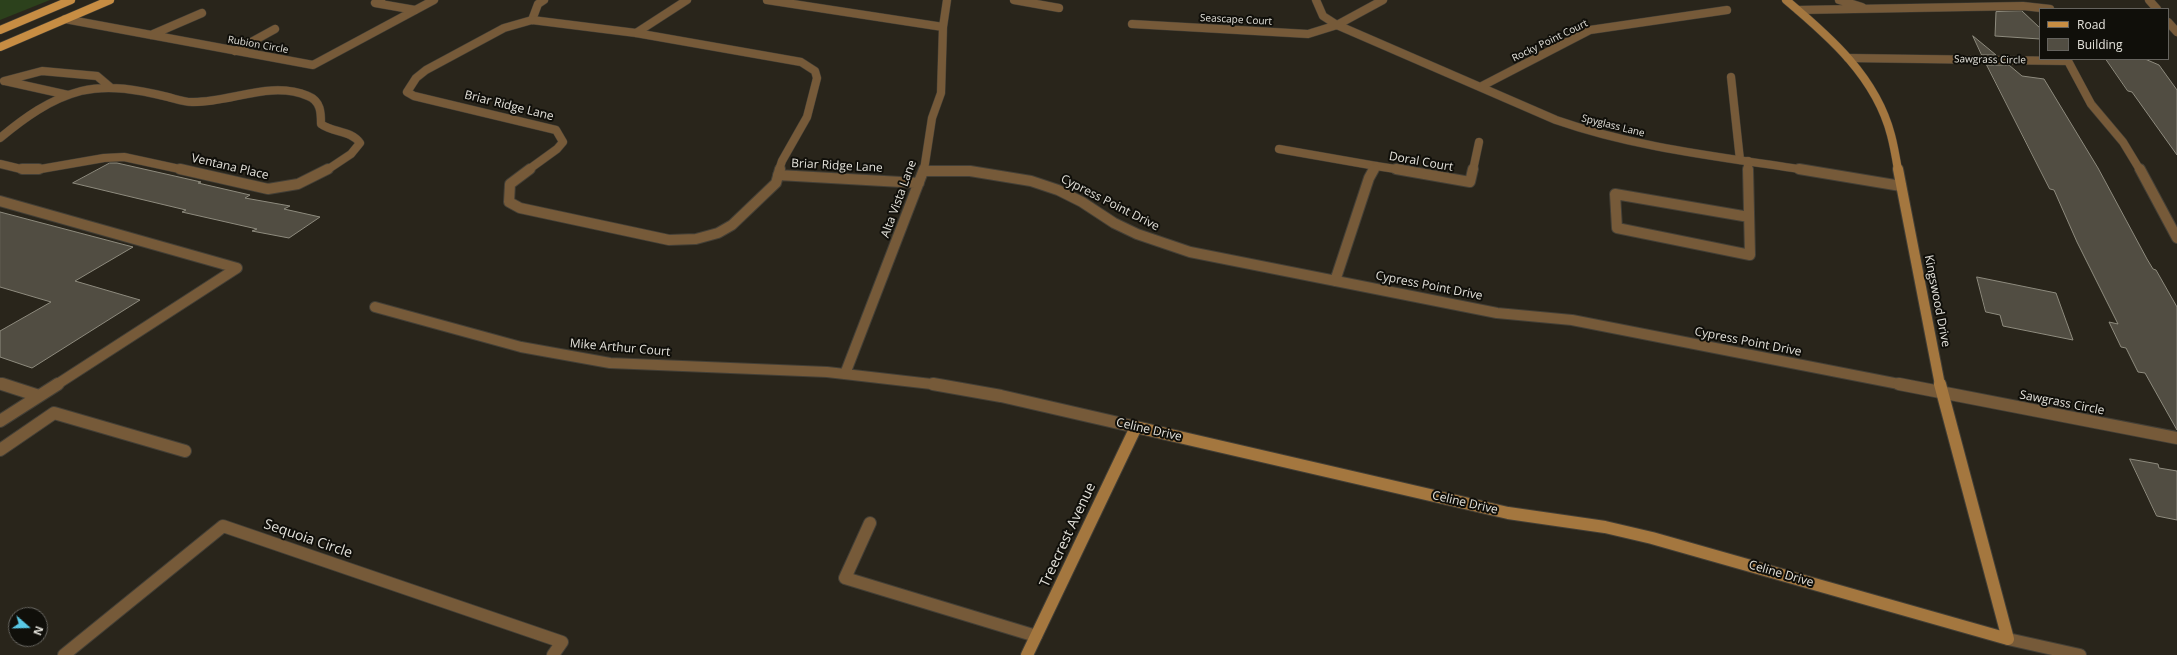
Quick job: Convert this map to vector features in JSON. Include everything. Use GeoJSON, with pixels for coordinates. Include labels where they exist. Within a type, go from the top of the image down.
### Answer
{"type":"FeatureCollection","features":[{"type":"Feature","properties":{"kind":"main road"},"geometry":{"type":"LineString","coordinates":[[0,30],[71,0]]}},
{"type":"Feature","properties":{"kind":"main road"},"geometry":{"type":"LineString","coordinates":[[0,47],[110,0]]}},
{"type":"Feature","properties":{"kind":"street"},"geometry":{"type":"LineString","coordinates":[[381,0],[375,3],[415,10]]}},
{"type":"Feature","properties":{"kind":"street","name":"Rubion Circle"},"geometry":{"type":"LineString","coordinates":[[65,19],[313,65],[434,0]]}},
{"type":"Feature","properties":{"kind":"street"},"geometry":{"type":"LineString","coordinates":[[532,20],[538,10],[538,4],[544,0]]}},
{"type":"Feature","properties":{"kind":"street"},"geometry":{"type":"LineString","coordinates":[[636,33],[687,0]]}},
{"type":"Feature","properties":{"kind":"street"},"geometry":{"type":"LineString","coordinates":[[767,0],[783,1],[943,27]]}},
{"type":"Feature","properties":{"kind":"street","name":"Alta Vista Lane"},"geometry":{"type":"LineString","coordinates":[[845,374],[924,171],[932,118],[941,93],[943,27],[947,0]]}},
{"type":"Feature","properties":{"kind":"street"},"geometry":{"type":"LineString","coordinates":[[1014,0],[1059,8]]}},
{"type":"Feature","properties":{"kind":"street","name":"Spyglass Lane"},"geometry":{"type":"LineString","coordinates":[[1316,0],[1323,16],[1337,25],[1582,129],[1643,144],[1901,186]]}},
{"type":"Feature","properties":{"kind":"street"},"geometry":{"type":"LineString","coordinates":[[1337,25],[1383,0]]}},
{"type":"Feature","properties":{"kind":"street","name":"Kingswood Drive"},"geometry":{"type":"LineString","coordinates":[[1786,0],[1848,58],[1866,80],[1881,107],[1891,134],[1942,394],[2008,639]]}},
{"type":"Feature","properties":{"kind":"street"},"geometry":{"type":"LineString","coordinates":[[1838,0],[1846,1],[1867,9]]}},
{"type":"Feature","properties":{"kind":"street"},"geometry":{"type":"LineString","coordinates":[[2149,0],[2156,8]]}},
{"type":"Feature","properties":{"kind":"street"},"geometry":{"type":"LineString","coordinates":[[1798,10],[2023,6],[2041,8]]}},
{"type":"Feature","properties":{"kind":"street","name":"Rocky Point Court"},"geometry":{"type":"LineString","coordinates":[[1480,87],[1590,30],[1727,10]]}},
{"type":"Feature","properties":{"kind":"street"},"geometry":{"type":"LineString","coordinates":[[151,35],[202,13]]}},
{"type":"Feature","properties":{"kind":"street","name":"Briar Ridge Lane"},"geometry":{"type":"LineString","coordinates":[[532,20],[636,33],[801,62],[815,71],[817,78],[807,117],[782,161],[778,175],[772,187],[732,225],[712,236],[687,240],[669,240],[515,206],[509,202],[510,184],[557,149],[563,142],[556,130],[414,96],[407,92],[416,78],[426,70],[504,28],[532,20]]}},
{"type":"Feature","properties":{"kind":"street","name":"Seascape Court"},"geometry":{"type":"LineString","coordinates":[[1132,24],[1308,34],[1337,25]]}},
{"type":"Feature","properties":{"kind":"street"},"geometry":{"type":"LineString","coordinates":[[2172,24],[2177,32]]}},
{"type":"Feature","properties":{"kind":"street"},"geometry":{"type":"LineString","coordinates":[[235,51],[275,29]]}},
{"type":"Feature","properties":{"kind":"street","name":"Sawgrass Circle"},"geometry":{"type":"LineString","coordinates":[[1848,58],[2068,61],[2091,104],[2123,142],[2177,238]]}},
{"type":"Feature","properties":{"kind":"street"},"geometry":{"type":"LineString","coordinates":[[2,81],[42,71],[97,76],[110,87]]}},
{"type":"Feature","properties":{"kind":"street"},"geometry":{"type":"LineString","coordinates":[[1731,77],[1744,161],[1749,217],[1750,255],[1617,228],[1615,194],[1749,217]]}},
{"type":"Feature","properties":{"kind":"street","name":"Ventana Place"},"geometry":{"type":"LineString","coordinates":[[2,81],[68,95]]}},
{"type":"Feature","properties":{"kind":"street","name":"Ventana Place"},"geometry":{"type":"LineString","coordinates":[[0,138],[11,128],[52,101],[68,95],[110,87],[191,102],[268,91],[291,92],[309,96],[317,101],[321,107],[321,124],[326,129],[357,137],[360,143],[358,147],[350,154],[311,179],[278,189],[268,189],[129,157],[104,158],[35,170],[25,170],[0,164]]}},
{"type":"Feature","properties":{"kind":"street"},"geometry":{"type":"LineString","coordinates":[[0,126],[11,128]]}},
{"type":"Feature","properties":{"kind":"street","name":"Doral Court"},"geometry":{"type":"LineString","coordinates":[[1335,281],[1369,178],[1376,166],[1470,182],[1479,142]]}},
{"type":"Feature","properties":{"kind":"street"},"geometry":{"type":"LineString","coordinates":[[1279,149],[1376,166]]}},
{"type":"Feature","properties":{"kind":"street","name":"Cypress Point Drive"},"geometry":{"type":"LineString","coordinates":[[924,171],[975,171],[1030,181],[1058,190],[1082,202],[1114,223],[1162,244],[1190,252],[1497,313],[1572,320],[1942,394]]}},
{"type":"Feature","properties":{"kind":"street","name":"Briar Ridge Lane"},"geometry":{"type":"LineString","coordinates":[[778,175],[919,183]]}},
{"type":"Feature","properties":{"kind":"street"},"geometry":{"type":"LineString","coordinates":[[0,201],[237,268],[0,421]]}},
{"type":"Feature","properties":{"kind":"street","name":"Mike Arthur Court"},"geometry":{"type":"LineString","coordinates":[[375,307],[538,352],[582,360],[610,363],[845,374]]}},
{"type":"Feature","properties":{"kind":"street","name":"Celine Drive"},"geometry":{"type":"LineString","coordinates":[[845,374],[955,387],[1136,427],[1508,513],[1605,527],[1652,538],[2008,639],[2080,655]]}},
{"type":"Feature","properties":{"kind":"street"},"geometry":{"type":"LineString","coordinates":[[0,383],[39,396]]}},
{"type":"Feature","properties":{"kind":"street","name":"Sawgrass Circle"},"geometry":{"type":"LineString","coordinates":[[1942,394],[2177,438]]}},
{"type":"Feature","properties":{"kind":"street"},"geometry":{"type":"LineString","coordinates":[[0,450],[54,413],[185,450]]}},
{"type":"Feature","properties":{"kind":"street","name":"Treecrest Avenue"},"geometry":{"type":"LineString","coordinates":[[1027,655],[1136,427]]}},
{"type":"Feature","properties":{"kind":"street"},"geometry":{"type":"LineString","coordinates":[[870,523],[845,578],[1036,636]]}},
{"type":"Feature","properties":{"kind":"street","name":"Sequoia Circle"},"geometry":{"type":"LineString","coordinates":[[64,655],[223,526],[562,642],[553,655]]}},
{"type":"Feature","properties":{"kind":"green space"},"geometry":{"type":"Polygon","coordinates":[[[0,0],[50,0],[0,20],[0,0]]]}},
{"type":"Feature","properties":{"kind":"building"},"geometry":{"type":"Polygon","coordinates":[[[2022,11],[2039,27],[2039,39],[1995,36],[1996,12],[2022,11]]]}},
{"type":"Feature","properties":{"kind":"building"},"geometry":{"type":"Polygon","coordinates":[[[1973,36],[1996,55],[1982,55],[1973,36]]]}},
{"type":"Feature","properties":{"kind":"building"},"geometry":{"type":"Polygon","coordinates":[[[2107,60],[2147,60],[2159,65],[2177,90],[2177,155],[2132,92],[2128,91],[2107,60]]]}},
{"type":"Feature","properties":{"kind":"building"},"geometry":{"type":"Polygon","coordinates":[[[1987,65],[2009,65],[2022,76],[2044,79],[2098,168],[2147,259],[2153,269],[2156,270],[2177,307],[2177,430],[2145,373],[2138,372],[2126,348],[2121,347],[2109,322],[2118,324],[2077,242],[2054,190],[2050,189],[1987,65]]]}},
{"type":"Feature","properties":{"kind":"building"},"geometry":{"type":"Polygon","coordinates":[[[110,163],[117,163],[201,182],[198,183],[250,195],[245,198],[290,206],[284,209],[320,217],[289,238],[252,231],[257,229],[182,212],[186,210],[73,183],[110,163]]]}},
{"type":"Feature","properties":{"kind":"building"},"geometry":{"type":"Polygon","coordinates":[[[0,212],[133,247],[75,281],[140,300],[32,368],[0,357],[0,331],[51,302],[0,287],[0,212]]]}},
{"type":"Feature","properties":{"kind":"building"},"geometry":{"type":"Polygon","coordinates":[[[1977,277],[2056,293],[2073,340],[2003,326],[2000,315],[1986,312],[1977,277]]]}},
{"type":"Feature","properties":{"kind":"building"},"geometry":{"type":"Polygon","coordinates":[[[2130,459],[2158,464],[2159,468],[2177,471],[2177,520],[2157,516],[2130,459]]]}}]}
